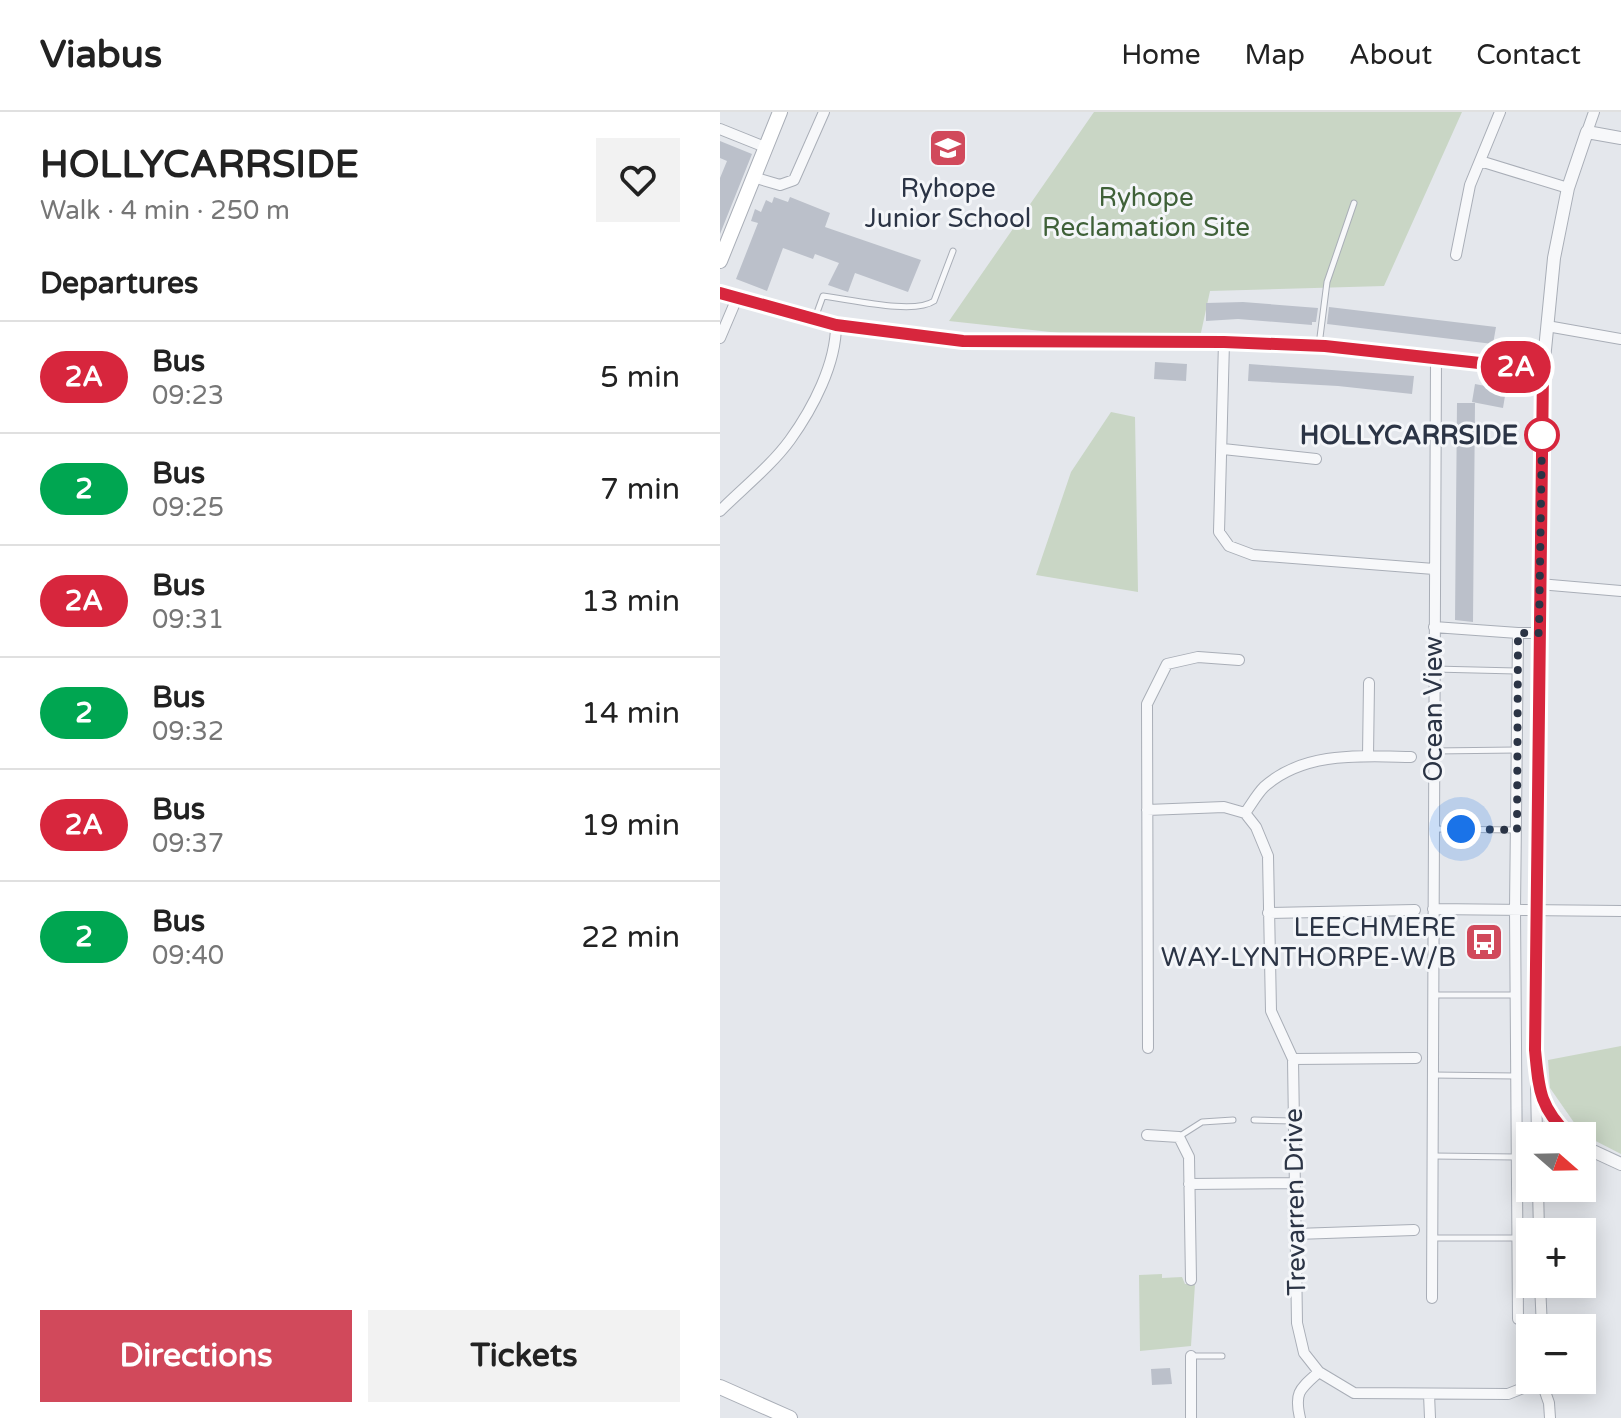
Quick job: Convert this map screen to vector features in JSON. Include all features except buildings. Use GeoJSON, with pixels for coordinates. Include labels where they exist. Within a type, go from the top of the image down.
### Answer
{"type":"FeatureCollection","features":[{"type":"Feature","properties":{"kind":"main road"},"geometry":{"type":"LineString","coordinates":[[720,261],[780,112]]}},
{"type":"Feature","properties":{"kind":"main road"},"geometry":{"type":"LineString","coordinates":[[720,1387],[790,1418]]}},
{"type":"Feature","properties":{"kind":"street"},"geometry":{"type":"LineString","coordinates":[[753,177],[780,185],[794,180],[824,112]]}},
{"type":"Feature","properties":{"kind":"street"},"geometry":{"type":"LineString","coordinates":[[1456,255],[1470,185],[1500,112]]}},
{"type":"Feature","properties":{"kind":"street"},"geometry":{"type":"LineString","coordinates":[[1537,1122],[1536,910],[1543,370],[1554,258],[1568,188],[1594,112]]}},
{"type":"Feature","properties":{"kind":"street"},"geometry":{"type":"LineString","coordinates":[[720,129],[765,147]]}},
{"type":"Feature","properties":{"kind":"street"},"geometry":{"type":"LineString","coordinates":[[1587,132],[1621,138]]}},
{"type":"Feature","properties":{"kind":"street"},"geometry":{"type":"LineString","coordinates":[[1480,161],[1568,188]]}},
{"type":"Feature","properties":{"kind":"street"},"geometry":{"type":"LineString","coordinates":[[720,293],[836,325],[983,341],[1224,342],[1318,346],[1543,370]]}},
{"type":"Feature","properties":{"kind":"street"},"geometry":{"type":"LineString","coordinates":[[720,338],[737,298]]}},
{"type":"Feature","properties":{"kind":"street"},"geometry":{"type":"LineString","coordinates":[[720,511],[790,440],[820,387],[836,344],[836,325]]}},
{"type":"Feature","properties":{"kind":"street"},"geometry":{"type":"LineString","coordinates":[[1547,326],[1621,339]]}},
{"type":"Feature","properties":{"kind":"street"},"geometry":{"type":"LineString","coordinates":[[1224,342],[1219,532],[1229,546],[1253,555],[1434,569]]}},
{"type":"Feature","properties":{"kind":"street","name":"Ocean View"},"geometry":{"type":"LineString","coordinates":[[1432,1298],[1436,359]]}},
{"type":"Feature","properties":{"kind":"street"},"geometry":{"type":"LineString","coordinates":[[1223,449],[1316,459]]}},
{"type":"Feature","properties":{"kind":"street"},"geometry":{"type":"LineString","coordinates":[[1539,584],[1621,591]]}},
{"type":"Feature","properties":{"kind":"street"},"geometry":{"type":"LineString","coordinates":[[1434,627],[1539,633]]}},
{"type":"Feature","properties":{"kind":"street"},"geometry":{"type":"LineString","coordinates":[[1517,1122],[1518,633]]}},
{"type":"Feature","properties":{"kind":"street"},"geometry":{"type":"LineString","coordinates":[[1148,1048],[1147,704],[1167,664],[1198,657],[1239,660]]}},
{"type":"Feature","properties":{"kind":"street"},"geometry":{"type":"LineString","coordinates":[[1368,756],[1369,683]]}},
{"type":"Feature","properties":{"kind":"street"},"geometry":{"type":"LineString","coordinates":[[1147,810],[1224,807],[1245,813],[1264,788],[1294,767],[1331,757],[1411,757]]}},
{"type":"Feature","properties":{"kind":"street","name":"Trevarren Drive"},"geometry":{"type":"LineString","coordinates":[[1245,813],[1256,827],[1268,856],[1271,1011],[1293,1059],[1297,1323],[1304,1353],[1319,1372]]}},
{"type":"Feature","properties":{"kind":"street"},"geometry":{"type":"LineString","coordinates":[[1433,909],[1621,911]]}},
{"type":"Feature","properties":{"kind":"street"},"geometry":{"type":"LineString","coordinates":[[1268,913],[1415,910]]}},
{"type":"Feature","properties":{"kind":"street"},"geometry":{"type":"LineString","coordinates":[[1535,1050],[1539,1090],[1548,1113],[1556,1122]]}},
{"type":"Feature","properties":{"kind":"street"},"geometry":{"type":"LineString","coordinates":[[1293,1059],[1416,1058]]}},
{"type":"Feature","properties":{"kind":"street"},"geometry":{"type":"LineString","coordinates":[[1147,1135],[1179,1137],[1189,1157],[1191,1280]]}},
{"type":"Feature","properties":{"kind":"street"},"geometry":{"type":"LineString","coordinates":[[1596,1152],[1621,1164]]}},
{"type":"Feature","properties":{"kind":"street"},"geometry":{"type":"LineString","coordinates":[[1189,1184],[1295,1183]]}},
{"type":"Feature","properties":{"kind":"street"},"geometry":{"type":"LineString","coordinates":[[1296,1234],[1414,1230]]}},
{"type":"Feature","properties":{"kind":"street"},"geometry":{"type":"LineString","coordinates":[[1191,1356],[1191,1418]]}},
{"type":"Feature","properties":{"kind":"street"},"geometry":{"type":"LineString","coordinates":[[1300,1418],[1297,1397],[1302,1386],[1319,1372],[1354,1393],[1508,1394],[1516,1391]]}},
{"type":"Feature","properties":{"kind":"street"},"geometry":{"type":"LineString","coordinates":[[1429,1394],[1430,1418]]}},
{"type":"Feature","properties":{"kind":"street"},"geometry":{"type":"LineString","coordinates":[[1546,1394],[1550,1418]]}},
{"type":"Feature","properties":{"kind":"lane"},"geometry":{"type":"LineString","coordinates":[[1318,346],[1327,282],[1354,203]]}},
{"type":"Feature","properties":{"kind":"lane"},"geometry":{"type":"LineString","coordinates":[[815,319],[823,296],[898,306],[930,304],[934,301],[953,251]]}},
{"type":"Feature","properties":{"kind":"lane"},"geometry":{"type":"LineString","coordinates":[[1434,669],[1517,671]]}},
{"type":"Feature","properties":{"kind":"lane"},"geometry":{"type":"LineString","coordinates":[[1433,751],[1517,750]]}},
{"type":"Feature","properties":{"kind":"lane"},"geometry":{"type":"LineString","coordinates":[[1433,829],[1517,830]]}},
{"type":"Feature","properties":{"kind":"lane"},"geometry":{"type":"LineString","coordinates":[[1433,995],[1515,995]]}},
{"type":"Feature","properties":{"kind":"lane"},"geometry":{"type":"LineString","coordinates":[[1433,1075],[1516,1076]]}},
{"type":"Feature","properties":{"kind":"lane"},"geometry":{"type":"LineString","coordinates":[[1179,1137],[1202,1122],[1233,1120]]}},
{"type":"Feature","properties":{"kind":"lane"},"geometry":{"type":"LineString","coordinates":[[1254,1120],[1294,1121]]}},
{"type":"Feature","properties":{"kind":"lane"},"geometry":{"type":"LineString","coordinates":[[1432,1156],[1516,1157]]}},
{"type":"Feature","properties":{"kind":"lane"},"geometry":{"type":"LineString","coordinates":[[1432,1238],[1516,1238]]}},
{"type":"Feature","properties":{"kind":"lane"},"geometry":{"type":"LineString","coordinates":[[1191,1356],[1222,1356]]}},
{"type":"Feature","properties":{"kind":"green space","name":"Ryhope Reclamation Site"},"geometry":{"type":"Polygon","coordinates":[[[1094,112],[1462,112],[1384,286],[1210,291],[1199,342],[1142,342],[949,321],[1094,112]]]}},
{"type":"Feature","properties":{"kind":"green space"},"geometry":{"type":"Polygon","coordinates":[[[1111,412],[1135,417],[1138,592],[1036,575],[1071,472],[1111,412]]]}},
{"type":"Feature","properties":{"kind":"green space"},"geometry":{"type":"Polygon","coordinates":[[[1621,1046],[1621,1154],[1596,1141],[1596,1122],[1574,1122],[1550,1088],[1548,1060],[1621,1046]]]}},
{"type":"Feature","properties":{"kind":"green space"},"geometry":{"type":"Polygon","coordinates":[[[1162,1274],[1162,1278],[1182,1277],[1185,1284],[1195,1284],[1191,1346],[1140,1351],[1139,1275],[1162,1274]]]}},
{"type":"Feature","properties":{"kind":"bus line","name":"2A"},"geometry":{"type":"LineString","coordinates":[[720,293],[836,325],[963,341],[1224,342],[1325,346],[1543,370],[1535,1050],[1539,1090],[1548,1113],[1556,1122]]}},
{"type":"Feature","properties":{"kind":"place","name":"Ryhope Junior School"},"geometry":{"type":"Point","coordinates":[948,148]}},
{"type":"Feature","properties":{"kind":"place","name":"HOLLYCARRSIDE"},"geometry":{"type":"Point","coordinates":[1542,435]}},
{"type":"Feature","properties":{"kind":"place","name":"LEECHMERE WAY-LYNTHORPE-W/B"},"geometry":{"type":"Point","coordinates":[1484,942]}},
{"type":"Feature","properties":{"kind":"route"},"geometry":{"type":"LineString","coordinates":[[1461,829],[1517,830],[1518,633],[1539,633],[1542,435]]}}]}
